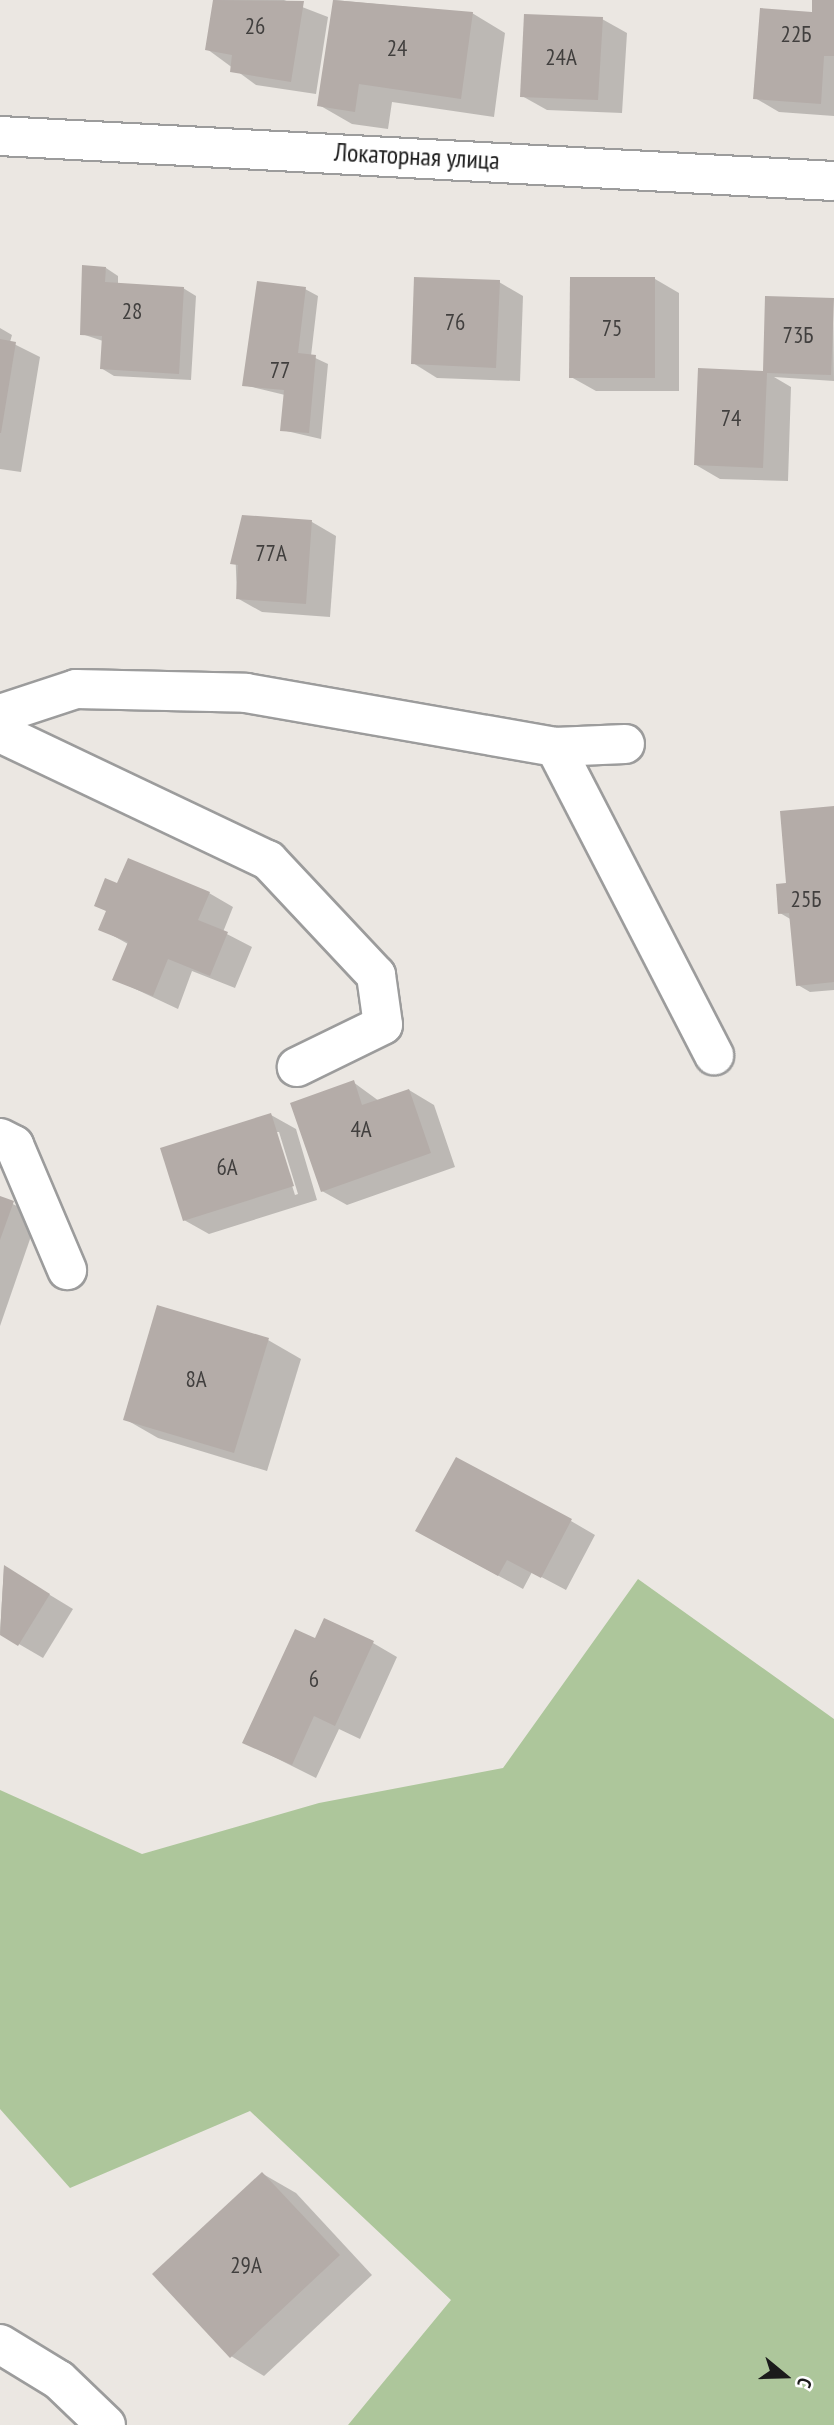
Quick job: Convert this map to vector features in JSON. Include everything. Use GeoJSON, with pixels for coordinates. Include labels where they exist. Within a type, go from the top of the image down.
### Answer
{"type":"FeatureCollection","features":[{"type":"Feature","properties":{"kind":"street","name":"Локаторная улица"},"geometry":{"type":"LineString","coordinates":[[0,136],[834,181]]}},
{"type":"Feature","properties":{"kind":"street"},"geometry":{"type":"LineString","coordinates":[[0,714],[76,689],[246,693],[555,747],[625,744]]}},
{"type":"Feature","properties":{"kind":"street"},"geometry":{"type":"LineString","coordinates":[[0,733],[268,860],[376,975],[383,1025],[297,1068]]}},
{"type":"Feature","properties":{"kind":"street"},"geometry":{"type":"LineString","coordinates":[[555,747],[714,1055]]}},
{"type":"Feature","properties":{"kind":"street"},"geometry":{"type":"LineString","coordinates":[[0,1138],[14,1146],[67,1270]]}},
{"type":"Feature","properties":{"kind":"street"},"geometry":{"type":"LineString","coordinates":[[0,2344],[59,2380],[106,2425]]}},
{"type":"Feature","properties":{"kind":"green space"},"geometry":{"type":"Polygon","coordinates":[[[638,1579],[834,1719],[834,2425],[348,2425],[451,2300],[250,2111],[70,2188],[0,2109],[0,1790],[142,1854],[319,1803],[503,1768],[638,1579]]]}},
{"type":"Feature","properties":{"kind":"building"},"geometry":{"type":"Polygon","coordinates":[[[213,0],[304,1],[291,82],[230,72],[232,55],[205,50],[213,0]]]}},
{"type":"Feature","properties":{"kind":"building"},"geometry":{"type":"Polygon","coordinates":[[[333,0],[473,12],[461,99],[359,84],[355,112],[317,106],[333,0]]]}},
{"type":"Feature","properties":{"kind":"building"},"geometry":{"type":"Polygon","coordinates":[[[812,0],[834,0],[834,56],[824,56],[821,104],[753,99],[760,8],[812,12],[812,0]]]}},
{"type":"Feature","properties":{"kind":"building"},"geometry":{"type":"Polygon","coordinates":[[[524,14],[603,17],[598,100],[520,97],[524,14]]]}},
{"type":"Feature","properties":{"kind":"building"},"geometry":{"type":"Polygon","coordinates":[[[82,265],[106,267],[105,282],[184,287],[179,374],[100,369],[102,336],[80,335],[82,265]]]}},
{"type":"Feature","properties":{"kind":"building"},"geometry":{"type":"Polygon","coordinates":[[[414,277],[500,280],[496,368],[411,364],[414,277]]]}},
{"type":"Feature","properties":{"kind":"building"},"geometry":{"type":"Polygon","coordinates":[[[570,277],[655,277],[655,378],[569,378],[570,277]]]}},
{"type":"Feature","properties":{"kind":"building"},"geometry":{"type":"Polygon","coordinates":[[[257,281],[306,287],[298,353],[316,355],[309,433],[280,431],[284,390],[242,386],[257,281]]]}},
{"type":"Feature","properties":{"kind":"building"},"geometry":{"type":"Polygon","coordinates":[[[765,296],[834,298],[831,375],[767,373],[763,468],[694,465],[698,368],[763,371],[765,296]]]}},
{"type":"Feature","properties":{"kind":"building"},"geometry":{"type":"Polygon","coordinates":[[[0,339],[16,342],[1,433],[0,433],[0,339]]]}},
{"type":"Feature","properties":{"kind":"building"},"geometry":{"type":"Polygon","coordinates":[[[242,515],[312,520],[306,604],[236,599],[238,565],[230,564],[242,515]]]}},
{"type":"Feature","properties":{"kind":"building"},"geometry":{"type":"Polygon","coordinates":[[[834,806],[834,982],[796,986],[789,913],[778,914],[776,884],[786,883],[780,811],[834,806]]]}},
{"type":"Feature","properties":{"kind":"building"},"geometry":{"type":"Polygon","coordinates":[[[128,858],[210,892],[198,920],[228,932],[210,976],[168,959],[153,996],[112,980],[128,942],[98,930],[106,911],[94,906],[105,878],[117,883],[128,858]]]}},
{"type":"Feature","properties":{"kind":"building"},"geometry":{"type":"Polygon","coordinates":[[[354,1080],[362,1105],[409,1089],[431,1153],[321,1192],[290,1103],[354,1080]]]}},
{"type":"Feature","properties":{"kind":"building"},"geometry":{"type":"Polygon","coordinates":[[[271,1113],[294,1186],[183,1221],[160,1148],[271,1113]]]}},
{"type":"Feature","properties":{"kind":"building"},"geometry":{"type":"Polygon","coordinates":[[[0,1196],[14,1201],[0,1240],[0,1196]]]}},
{"type":"Feature","properties":{"kind":"building"},"geometry":{"type":"Polygon","coordinates":[[[157,1305],[269,1338],[234,1453],[123,1420],[157,1305]]]}},
{"type":"Feature","properties":{"kind":"building"},"geometry":{"type":"Polygon","coordinates":[[[456,1457],[572,1519],[541,1578],[507,1560],[498,1576],[415,1531],[456,1457]]]}},
{"type":"Feature","properties":{"kind":"building"},"geometry":{"type":"Polygon","coordinates":[[[4,1565],[50,1594],[18,1646],[0,1635],[4,1565]]]}},
{"type":"Feature","properties":{"kind":"building"},"geometry":{"type":"Polygon","coordinates":[[[324,1618],[374,1641],[335,1726],[314,1716],[292,1765],[242,1743],[295,1629],[315,1638],[324,1618]]]}},
{"type":"Feature","properties":{"kind":"building"},"geometry":{"type":"Polygon","coordinates":[[[262,2172],[340,2255],[230,2358],[152,2274],[262,2172]]]}}]}
